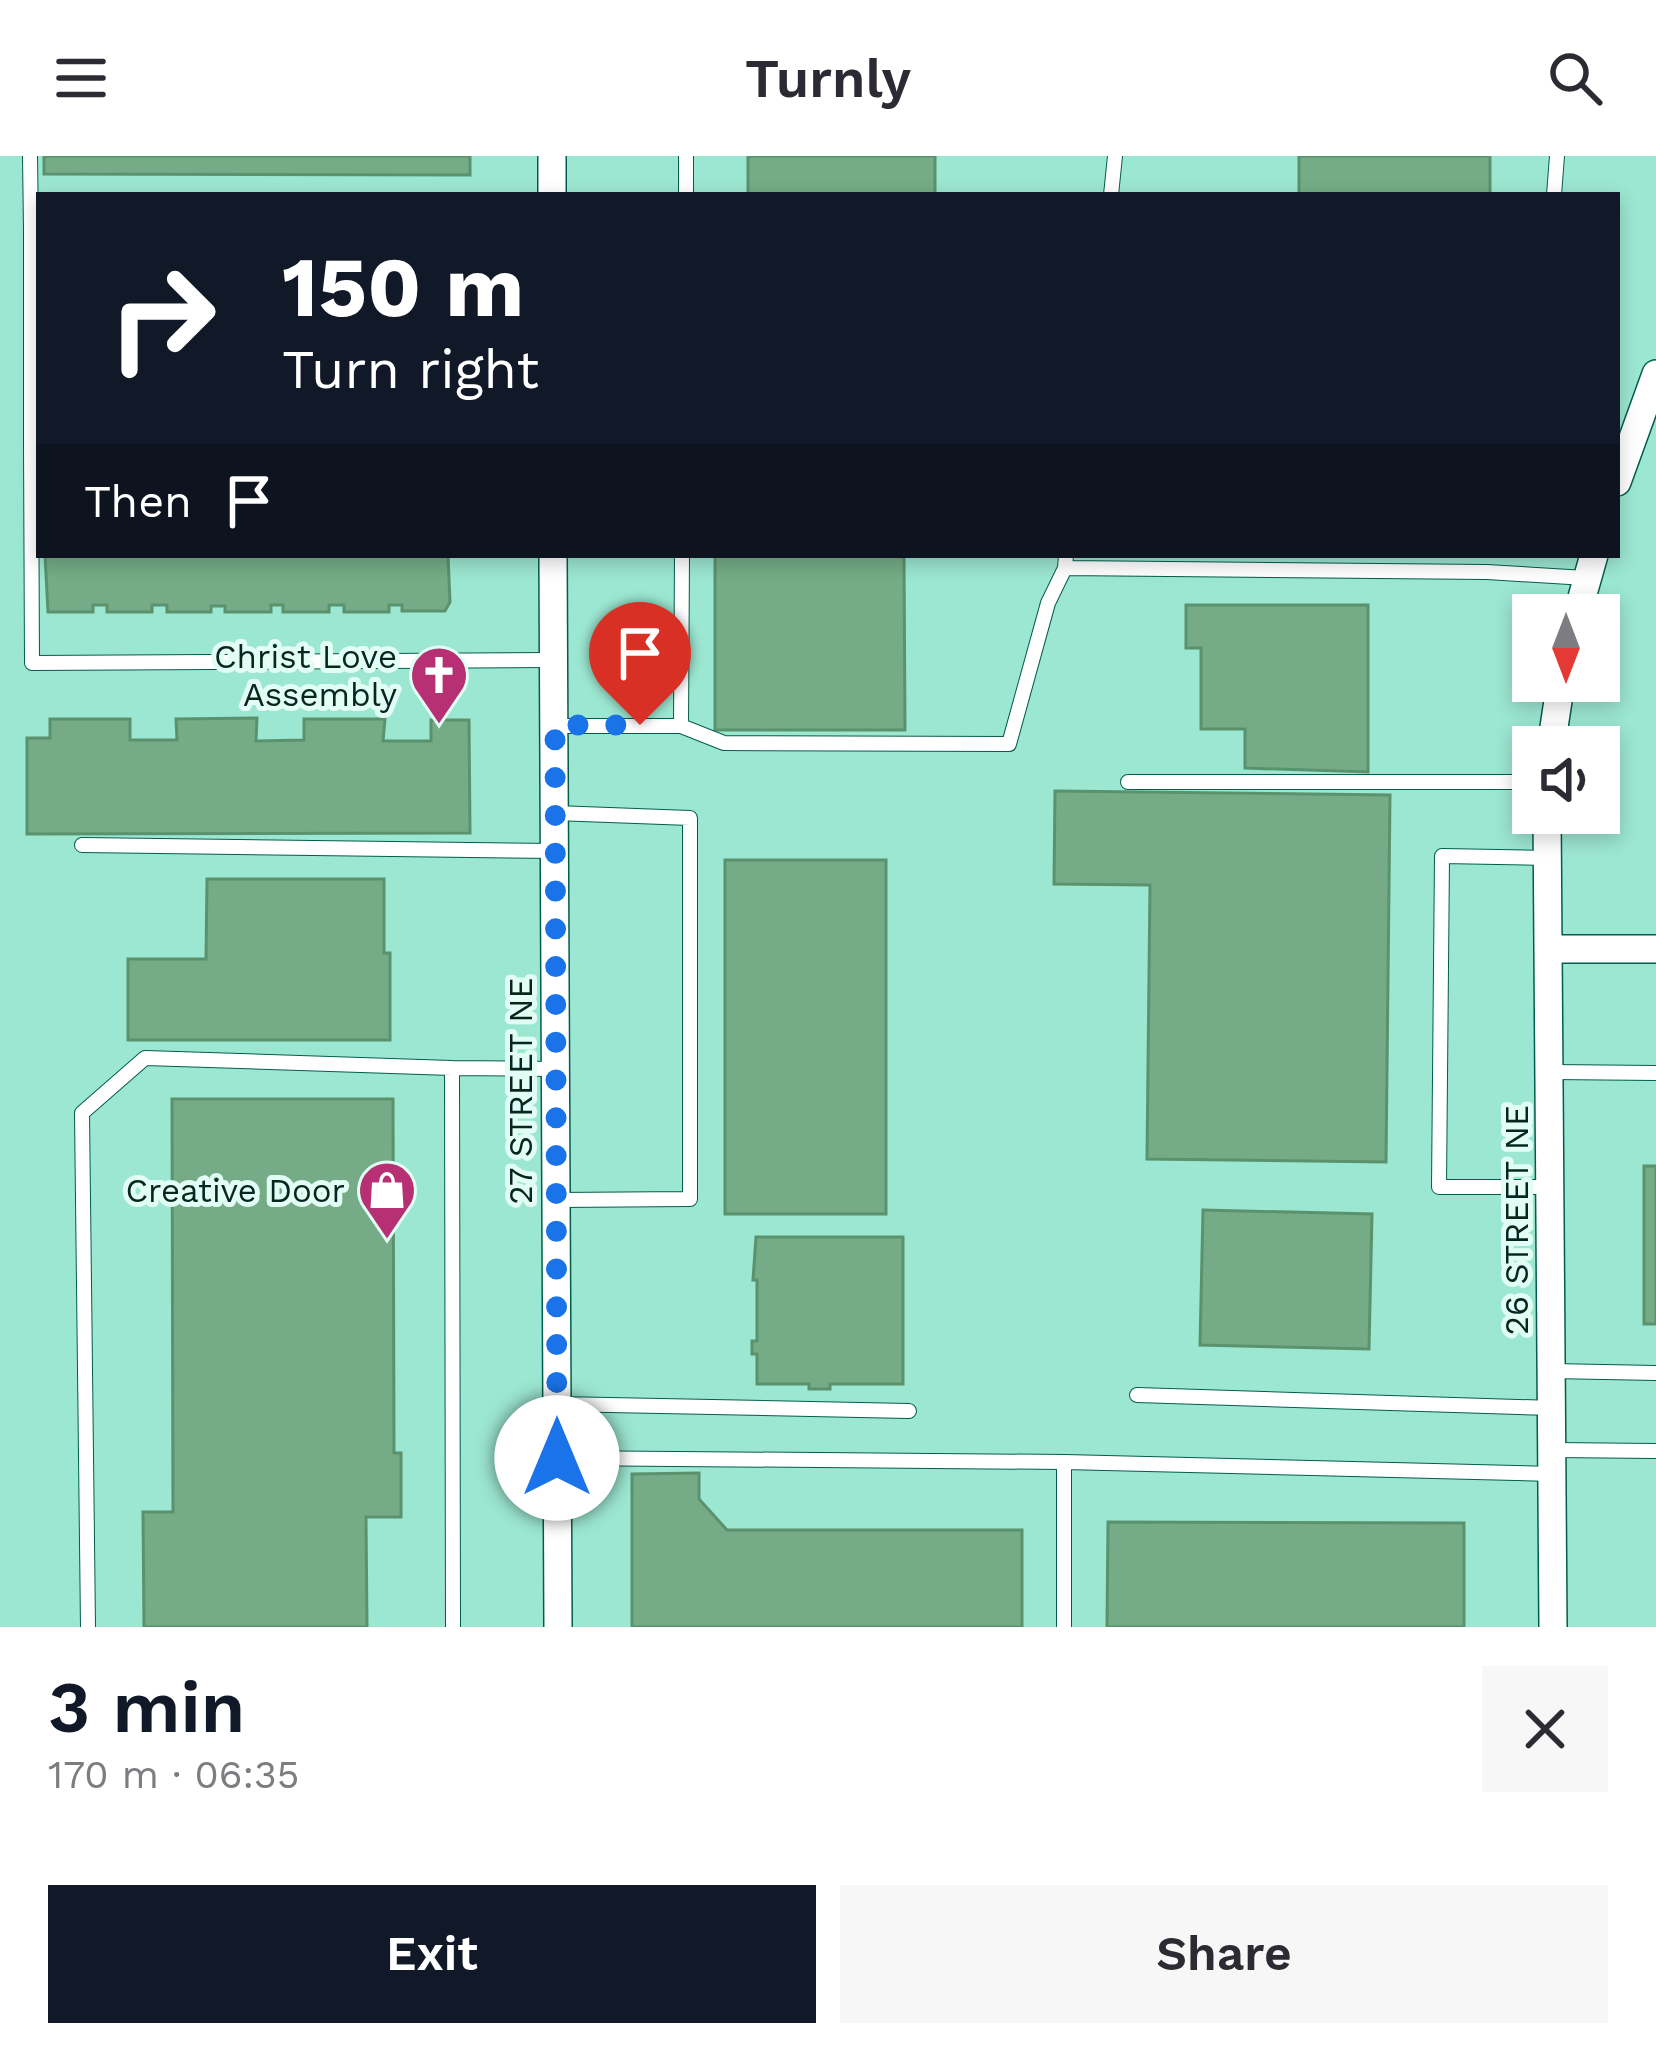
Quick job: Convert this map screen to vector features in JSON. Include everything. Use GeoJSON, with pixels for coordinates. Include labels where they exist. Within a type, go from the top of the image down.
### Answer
{"type":"FeatureCollection","features":[{"type":"Feature","properties":{"kind":"street"},"geometry":{"type":"LineString","coordinates":[[552,156],[552,192]]}},
{"type":"Feature","properties":{"kind":"street"},"geometry":{"type":"LineString","coordinates":[[1620,474],[1656,374]]}},
{"type":"Feature","properties":{"kind":"street","name":"27 STREET NE"},"geometry":{"type":"LineString","coordinates":[[553,558],[558,1627]]}},
{"type":"Feature","properties":{"kind":"street","name":"26 STREET NE"},"geometry":{"type":"LineString","coordinates":[[1547,834],[1553,1627]]}},
{"type":"Feature","properties":{"kind":"street"},"geometry":{"type":"LineString","coordinates":[[1550,949],[1656,949]]}},
{"type":"Feature","properties":{"kind":"lane"},"geometry":{"type":"LineString","coordinates":[[31,156],[35,230],[32,663],[552,660]]}},
{"type":"Feature","properties":{"kind":"lane"},"geometry":{"type":"LineString","coordinates":[[686,156],[686,192]]}},
{"type":"Feature","properties":{"kind":"lane"},"geometry":{"type":"LineString","coordinates":[[1111,192],[1115,156]]}},
{"type":"Feature","properties":{"kind":"lane"},"geometry":{"type":"LineString","coordinates":[[1553,192],[1557,156]]}},
{"type":"Feature","properties":{"kind":"lane"},"geometry":{"type":"LineString","coordinates":[[681,725],[682,558]]}},
{"type":"Feature","properties":{"kind":"lane"},"geometry":{"type":"LineString","coordinates":[[1487,558],[1487,572]]}},
{"type":"Feature","properties":{"kind":"lane"},"geometry":{"type":"LineString","coordinates":[[555,725],[681,725],[724,743],[1009,744],[1048,603],[1065,562],[1487,572],[1590,566]]}},
{"type":"Feature","properties":{"kind":"lane"},"geometry":{"type":"LineString","coordinates":[[1128,782],[1512,782]]}},
{"type":"Feature","properties":{"kind":"lane"},"geometry":{"type":"LineString","coordinates":[[555,813],[690,818],[690,1198],[557,1200]]}},
{"type":"Feature","properties":{"kind":"lane"},"geometry":{"type":"LineString","coordinates":[[82,845],[555,851]]}},
{"type":"Feature","properties":{"kind":"lane"},"geometry":{"type":"LineString","coordinates":[[1548,857],[1442,856],[1438,1187],[1552,1187]]}},
{"type":"Feature","properties":{"kind":"lane"},"geometry":{"type":"LineString","coordinates":[[88,1627],[82,1113],[146,1058],[556,1069]]}},
{"type":"Feature","properties":{"kind":"lane"},"geometry":{"type":"LineString","coordinates":[[452,1068],[453,1627]]}},
{"type":"Feature","properties":{"kind":"lane"},"geometry":{"type":"LineString","coordinates":[[1551,1072],[1656,1073]]}},
{"type":"Feature","properties":{"kind":"lane"},"geometry":{"type":"LineString","coordinates":[[1552,1372],[1656,1372]]}},
{"type":"Feature","properties":{"kind":"lane"},"geometry":{"type":"LineString","coordinates":[[1136,1395],[1552,1408]]}},
{"type":"Feature","properties":{"kind":"lane"},"geometry":{"type":"LineString","coordinates":[[557,1404],[908,1411]]}},
{"type":"Feature","properties":{"kind":"lane"},"geometry":{"type":"LineString","coordinates":[[557,1458],[1552,1462],[1656,1451]]}},
{"type":"Feature","properties":{"kind":"lane"},"geometry":{"type":"LineString","coordinates":[[1064,1462],[1064,1627]]}},
{"type":"Feature","properties":{"kind":"building"},"geometry":{"type":"Polygon","coordinates":[[[44,156],[470,156],[470,175],[44,174],[44,156]]]}},
{"type":"Feature","properties":{"kind":"building"},"geometry":{"type":"Polygon","coordinates":[[[748,156],[935,156],[935,192],[748,192],[748,156]]]}},
{"type":"Feature","properties":{"kind":"building"},"geometry":{"type":"Polygon","coordinates":[[[1299,156],[1490,156],[1490,192],[1299,192],[1299,156]]]}},
{"type":"Feature","properties":{"kind":"building"},"geometry":{"type":"Polygon","coordinates":[[[45,558],[448,558],[450,602],[445,611],[402,611],[402,605],[389,605],[389,612],[344,612],[344,605],[329,605],[329,612],[283,612],[283,605],[271,605],[271,612],[225,612],[225,606],[211,606],[211,612],[167,612],[167,605],[152,605],[152,612],[107,612],[107,605],[93,605],[93,612],[48,612],[45,558]]]}},
{"type":"Feature","properties":{"kind":"building"},"geometry":{"type":"Polygon","coordinates":[[[715,558],[904,558],[905,730],[715,730],[715,558]]]}},
{"type":"Feature","properties":{"kind":"building"},"geometry":{"type":"Polygon","coordinates":[[[1186,605],[1368,605],[1368,772],[1245,768],[1245,729],[1201,729],[1201,648],[1186,648],[1186,605]]]}},
{"type":"Feature","properties":{"kind":"building"},"geometry":{"type":"Polygon","coordinates":[[[257,718],[256,741],[304,740],[304,719],[385,719],[383,741],[431,741],[431,720],[469,720],[470,833],[27,834],[27,738],[50,738],[50,719],[130,719],[130,740],[177,740],[176,719],[257,718]]]}},
{"type":"Feature","properties":{"kind":"building"},"geometry":{"type":"Polygon","coordinates":[[[1055,791],[1390,795],[1386,1162],[1147,1159],[1150,885],[1054,884],[1055,791]]]}},
{"type":"Feature","properties":{"kind":"building"},"geometry":{"type":"Polygon","coordinates":[[[725,860],[886,860],[886,1214],[725,1214],[725,860]]]}},
{"type":"Feature","properties":{"kind":"building"},"geometry":{"type":"Polygon","coordinates":[[[207,879],[384,879],[390,1040],[128,1040],[128,959],[206,959],[207,879]]]}},
{"type":"Feature","properties":{"kind":"building"},"geometry":{"type":"Polygon","coordinates":[[[172,1099],[393,1099],[394,1453],[401,1453],[401,1517],[366,1517],[367,1627],[144,1627],[143,1512],[173,1512],[172,1099]]]}},
{"type":"Feature","properties":{"kind":"building"},"geometry":{"type":"Polygon","coordinates":[[[1644,1166],[1656,1166],[1656,1324],[1644,1324],[1644,1166]]]}},
{"type":"Feature","properties":{"kind":"building"},"geometry":{"type":"Polygon","coordinates":[[[1203,1210],[1372,1214],[1369,1349],[1200,1345],[1203,1210]]]}},
{"type":"Feature","properties":{"kind":"building"},"geometry":{"type":"Polygon","coordinates":[[[756,1237],[903,1237],[903,1384],[830,1384],[830,1389],[809,1389],[809,1384],[757,1384],[757,1354],[752,1354],[752,1341],[757,1341],[756,1237]]]}},
{"type":"Feature","properties":{"kind":"building"},"geometry":{"type":"Polygon","coordinates":[[[699,1473],[699,1499],[727,1530],[1022,1530],[1022,1627],[632,1627],[632,1474],[699,1473]]]}},
{"type":"Feature","properties":{"kind":"building"},"geometry":{"type":"Polygon","coordinates":[[[1108,1522],[1464,1523],[1464,1627],[1107,1627],[1108,1522]]]}},
{"type":"Feature","properties":{"kind":"place","name":"Christ Love Assembly"},"geometry":{"type":"Point","coordinates":[439,726]}},
{"type":"Feature","properties":{"kind":"place","name":"Creative Door"},"geometry":{"type":"Point","coordinates":[387,1241]}},
{"type":"Feature","properties":{"kind":"route"},"geometry":{"type":"LineString","coordinates":[[557,1458],[555,725],[640,725]]}}]}
